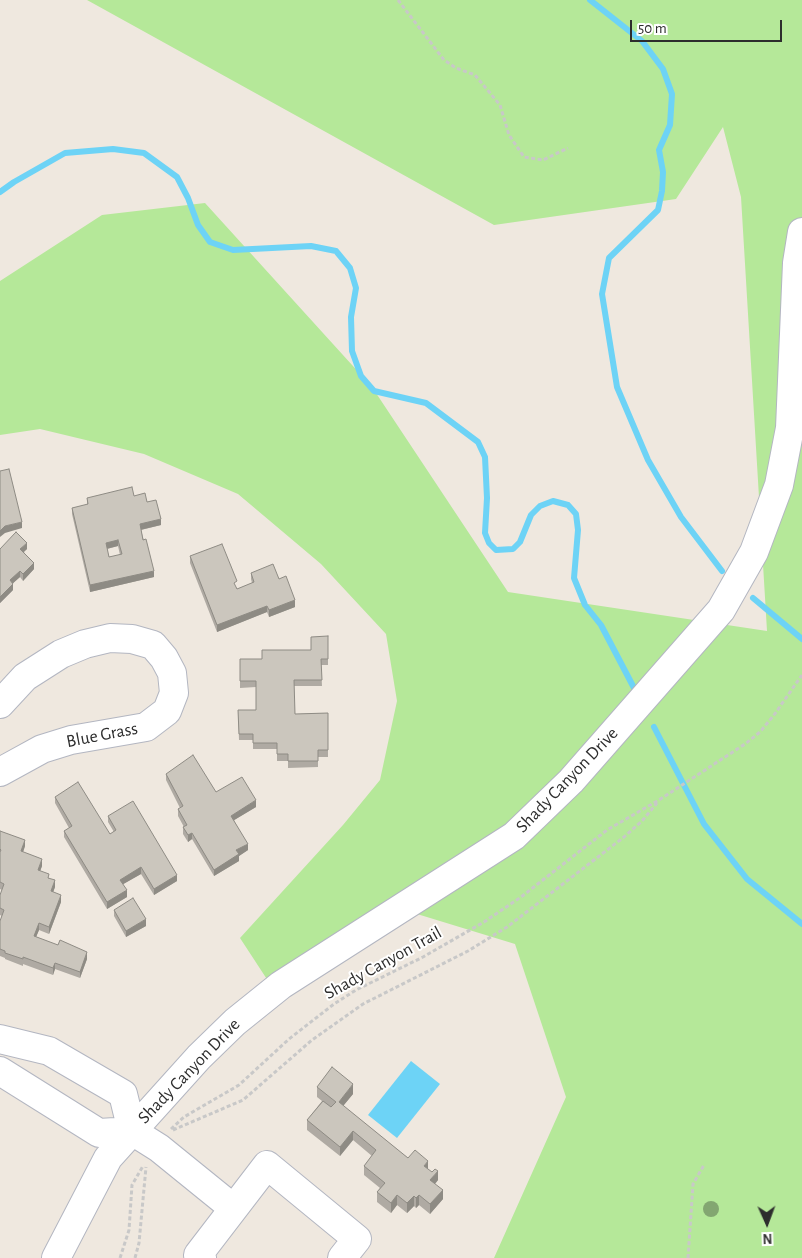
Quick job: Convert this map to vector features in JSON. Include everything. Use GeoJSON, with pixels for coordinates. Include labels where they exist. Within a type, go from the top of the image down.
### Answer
{"type":"FeatureCollection","features":[{"type":"Feature","properties":{"kind":"street","name":"Shady Canyon Drive"},"geometry":{"type":"LineString","coordinates":[[56,1258],[108,1158],[199,1057],[235,1022],[281,985],[514,836],[571,782],[721,610],[754,552],[780,485],[790,428],[796,411],[796,263],[802,232]]}},
{"type":"Feature","properties":{"kind":"street","name":"Blue Grass"},"geometry":{"type":"LineString","coordinates":[[0,704],[25,676],[61,654],[85,644],[110,638],[132,639],[153,645],[164,658],[172,673],[174,693],[167,711],[146,727],[71,740],[42,749],[0,772]]}},
{"type":"Feature","properties":{"kind":"street"},"geometry":{"type":"LineString","coordinates":[[0,1039],[49,1052],[124,1094],[132,1131]]}},
{"type":"Feature","properties":{"kind":"street"},"geometry":{"type":"LineString","coordinates":[[32,1091],[49,1052]]}},
{"type":"Feature","properties":{"kind":"street"},"geometry":{"type":"LineString","coordinates":[[0,1071],[99,1133],[132,1131],[158,1147],[233,1208]]}},
{"type":"Feature","properties":{"kind":"street"},"geometry":{"type":"LineString","coordinates":[[202,1258],[198,1255],[267,1166],[358,1239],[342,1258]]}},
{"type":"Feature","properties":{"kind":"path"},"geometry":{"type":"LineString","coordinates":[[398,0],[444,60],[456,68],[475,75],[500,105],[509,134],[524,157],[543,160],[568,148]]}},
{"type":"Feature","properties":{"kind":"path","name":"Shady Canyon Trail"},"geometry":{"type":"LineString","coordinates":[[120,1258],[129,1230],[132,1185],[179,1120],[239,1085],[289,1039],[334,1004],[356,990],[423,957],[484,922],[521,897],[607,830],[659,800],[729,755],[760,732],[802,675]]}},
{"type":"Feature","properties":{"kind":"path","name":"Shady Canyon Trail"},"geometry":{"type":"LineString","coordinates":[[135,1258],[142,1215],[144,1170],[158,1147],[174,1129],[200,1120],[254,1093],[312,1040],[363,1004],[468,951],[507,927],[624,837],[642,821],[659,800]]}},
{"type":"Feature","properties":{"kind":"path"},"geometry":{"type":"LineString","coordinates":[[688,1258],[693,1184],[704,1165]]}},
{"type":"Feature","properties":{"kind":"green space"},"geometry":{"type":"Polygon","coordinates":[[[87,0],[802,0],[802,1258],[494,1258],[566,1097],[515,944],[404,910],[274,990],[240,938],[343,825],[380,780],[397,701],[386,634],[321,564],[238,494],[144,454],[40,429],[0,435],[0,281],[102,215],[205,203],[372,387],[508,592],[767,631],[741,197],[723,127],[676,199],[494,225],[87,0]]]}},
{"type":"Feature","properties":{"kind":"water"},"geometry":{"type":"Polygon","coordinates":[[[411,1061],[440,1084],[397,1138],[368,1115],[411,1061]]]}},
{"type":"Feature","properties":{"kind":"building"},"geometry":{"type":"Polygon","coordinates":[[[9,469],[22,522],[5,526],[0,531],[0,471],[9,469]]]}},
{"type":"Feature","properties":{"kind":"building"},"geometry":{"type":"Polygon","coordinates":[[[132,487],[134,496],[145,493],[147,502],[156,500],[161,519],[140,524],[143,540],[146,539],[154,571],[90,585],[72,508],[88,504],[87,498],[132,487]],[[118,540],[106,543],[109,557],[122,554],[118,540]]]}},
{"type":"Feature","properties":{"kind":"building"},"geometry":{"type":"Polygon","coordinates":[[[16,532],[27,543],[20,549],[34,563],[23,574],[20,571],[10,580],[13,584],[0,597],[0,549],[16,532]]]}},
{"type":"Feature","properties":{"kind":"building"},"geometry":{"type":"Polygon","coordinates":[[[222,544],[237,581],[234,583],[237,589],[254,582],[251,573],[273,564],[279,579],[286,576],[295,600],[269,610],[267,606],[217,625],[190,556],[222,544]]]}},
{"type":"Feature","properties":{"kind":"building"},"geometry":{"type":"Polygon","coordinates":[[[328,636],[328,659],[321,659],[322,680],[294,680],[295,714],[328,713],[328,750],[318,750],[318,761],[288,761],[288,754],[277,754],[277,743],[253,743],[253,734],[239,734],[238,710],[256,710],[256,681],[240,681],[240,659],[262,659],[262,650],[311,650],[311,637],[328,636]]]}},
{"type":"Feature","properties":{"kind":"building"},"geometry":{"type":"Polygon","coordinates":[[[193,755],[216,792],[242,777],[256,800],[231,816],[248,844],[236,850],[239,854],[214,870],[192,833],[188,835],[183,827],[187,825],[178,809],[183,806],[166,774],[193,755]]]}},
{"type":"Feature","properties":{"kind":"building"},"geometry":{"type":"Polygon","coordinates":[[[78,782],[110,834],[116,830],[108,816],[133,801],[177,875],[154,889],[141,867],[120,880],[127,890],[107,902],[64,831],[72,826],[55,797],[78,782]]]}},
{"type":"Feature","properties":{"kind":"building"},"geometry":{"type":"Polygon","coordinates":[[[0,831],[25,840],[21,851],[42,859],[38,870],[49,874],[48,878],[55,880],[51,891],[61,895],[49,927],[39,923],[34,936],[58,945],[60,940],[87,952],[80,972],[55,963],[53,968],[23,957],[23,959],[5,953],[5,951],[0,949],[0,921],[4,910],[0,908],[0,895],[4,884],[0,882],[0,831]]]}},
{"type":"Feature","properties":{"kind":"building"},"geometry":{"type":"Polygon","coordinates":[[[133,898],[146,919],[126,931],[114,910],[133,898]]]}},
{"type":"Feature","properties":{"kind":"building"},"geometry":{"type":"Polygon","coordinates":[[[332,1067],[353,1084],[339,1102],[408,1158],[415,1150],[428,1161],[424,1166],[432,1172],[435,1169],[438,1171],[430,1180],[443,1190],[430,1204],[419,1195],[416,1198],[414,1196],[407,1203],[397,1195],[391,1203],[377,1192],[385,1183],[364,1166],[376,1150],[353,1131],[340,1147],[307,1120],[323,1101],[331,1107],[336,1102],[317,1087],[332,1067]]]}},
{"type":"Feature","properties":{"kind":"waterway"},"geometry":{"type":"LineString","coordinates":[[590,0],[642,41],[663,69],[672,94],[670,125],[659,150],[663,172],[658,210],[609,258],[602,294],[617,387],[648,460],[681,517],[722,571]]}},
{"type":"Feature","properties":{"kind":"waterway"},"geometry":{"type":"LineString","coordinates":[[0,192],[65,153],[113,149],[144,153],[177,177],[188,198],[198,225],[210,242],[233,250],[311,246],[336,251],[350,268],[356,288],[351,317],[352,351],[361,376],[374,391],[426,403],[478,442],[485,457],[487,498],[485,533],[489,543],[496,550],[513,549],[520,542],[531,515],[540,506],[553,501],[568,505],[576,514],[578,530],[574,578],[585,605],[601,625],[634,688]]}},
{"type":"Feature","properties":{"kind":"waterway"},"geometry":{"type":"LineString","coordinates":[[753,598],[802,639]]}},
{"type":"Feature","properties":{"kind":"waterway"},"geometry":{"type":"LineString","coordinates":[[654,727],[704,824],[747,879],[802,924]]}}]}
